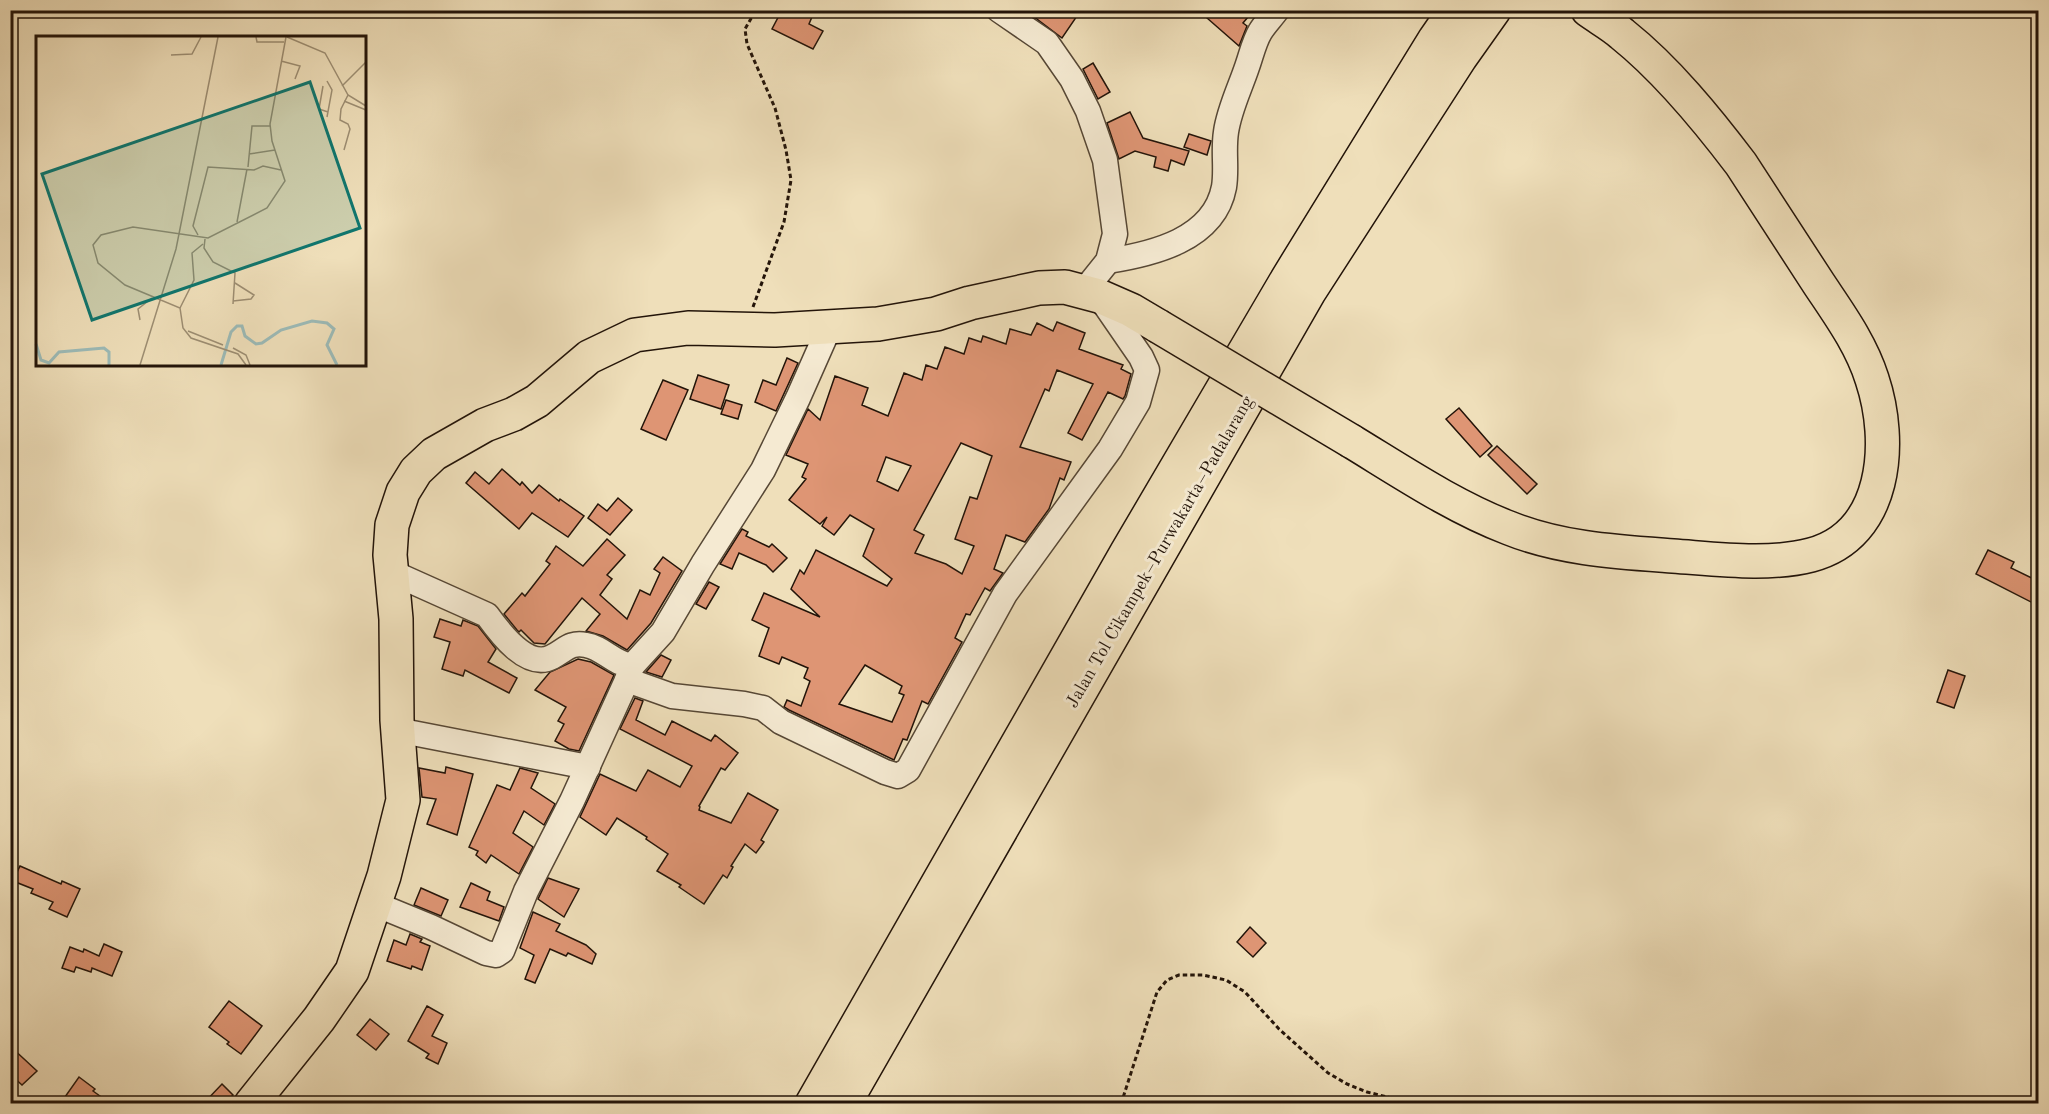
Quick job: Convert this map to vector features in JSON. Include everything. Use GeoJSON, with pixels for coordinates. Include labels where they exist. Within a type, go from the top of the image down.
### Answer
{"type":"FeatureCollection","features":[{"type":"Feature","properties":{"kind":"highway","name":"Jalan Tol Cikampek–Purwakarta–Padalarang"},"geometry":{"type":"LineString","coordinates":[[844,1104],[1447,48],[1455,10]]}},
{"type":"Feature","properties":{"kind":"highway","name":"Jalan Tol Cikampek–Purwakarta–Padalarang"},"geometry":{"type":"LineString","coordinates":[[812,1104],[1127,552],[1290,276],[1447,48],[1494,10]]}},
{"type":"Feature","properties":{"kind":"highway"},"geometry":{"type":"LineString","coordinates":[[251,1104],[319,1019],[352,971],[375,904],[403,800],[398,730],[396,619],[390,555],[392,525],[403,492],[416,471],[434,454],[485,425],[514,414],[537,401],[589,357],[635,335],[688,328],[775,330],[878,324],[936,314],[970,303],[1039,288],[1065,287],[1092,293],[1131,310],[1428,487],[1510,529],[1550,541],[1595,549],[1699,558],[1787,559],[1812,555],[1838,542],[1858,526],[1868,512],[1878,484],[1883,455],[1882,429],[1872,379],[1858,343],[1724,141],[1654,62],[1621,33],[1588,10]]}},
{"type":"Feature","properties":{"kind":"street"},"geometry":{"type":"LineString","coordinates":[[390,572],[487,615],[495,627],[522,654],[543,660],[552,657],[569,645],[588,645],[623,665],[630,673],[672,696],[763,708],[781,722],[885,772],[898,776],[908,770],[1005,594],[1110,449],[1138,402],[1147,370],[1141,357],[1092,293],[1108,261],[1115,234],[1106,159],[1088,111],[1072,79],[1047,43],[999,10]]}},
{"type":"Feature","properties":{"kind":"street"},"geometry":{"type":"LineString","coordinates":[[1108,261],[1148,253],[1191,236],[1217,208],[1226,174],[1226,131],[1231,113],[1259,33],[1276,10]]}},
{"type":"Feature","properties":{"kind":"street"},"geometry":{"type":"LineString","coordinates":[[375,904],[486,953],[496,955],[502,951],[526,891],[588,767],[630,673],[663,632],[763,470],[829,328]]}},
{"type":"Feature","properties":{"kind":"street"},"geometry":{"type":"LineString","coordinates":[[398,730],[588,767]]}},
{"type":"Feature","properties":{"kind":"path"},"geometry":{"type":"LineString","coordinates":[[745,328],[784,222],[791,180],[775,108],[747,44],[745,29],[756,10]]}},
{"type":"Feature","properties":{"kind":"path"},"geometry":{"type":"LineString","coordinates":[[1121,1104],[1157,992],[1167,980],[1179,975],[1203,975],[1226,980],[1245,992],[1292,1041],[1328,1073],[1367,1092],[1416,1104]]}},
{"type":"Feature","properties":{"kind":"building"},"geometry":{"type":"Polygon","coordinates":[[[782,10],[815,10],[809,24],[823,31],[813,49],[772,29],[782,10]]]}},
{"type":"Feature","properties":{"kind":"building"},"geometry":{"type":"Polygon","coordinates":[[[1025,10],[1069,10],[1077,16],[1062,38],[1025,10]]]}},
{"type":"Feature","properties":{"kind":"building"},"geometry":{"type":"Polygon","coordinates":[[[1214,10],[1254,10],[1243,23],[1247,26],[1239,46],[1207,18],[1214,10]]]}},
{"type":"Feature","properties":{"kind":"building"},"geometry":{"type":"Polygon","coordinates":[[[1093,63],[1110,92],[1098,99],[1083,69],[1093,63]]]}},
{"type":"Feature","properties":{"kind":"building"},"geometry":{"type":"Polygon","coordinates":[[[1130,112],[1143,138],[1189,151],[1184,165],[1171,160],[1168,171],[1154,167],[1156,157],[1135,151],[1119,159],[1107,123],[1130,112]]]}},
{"type":"Feature","properties":{"kind":"building"},"geometry":{"type":"Polygon","coordinates":[[[1189,134],[1211,141],[1207,155],[1184,147],[1189,134]]]}},
{"type":"Feature","properties":{"kind":"building"},"geometry":{"type":"Polygon","coordinates":[[[1057,322],[1085,333],[1079,349],[1123,365],[1121,369],[1131,374],[1125,396],[1123,399],[1108,392],[1082,440],[1068,433],[1093,384],[1057,370],[1049,391],[1045,389],[1020,447],[1071,462],[1064,480],[1060,478],[1049,509],[1025,542],[1006,535],[994,569],[1003,573],[990,591],[985,588],[970,615],[966,614],[955,638],[962,642],[928,704],[922,701],[907,740],[903,739],[894,760],[784,707],[787,700],[801,706],[810,681],[804,678],[808,668],[782,657],[779,664],[759,656],[769,628],[752,620],[764,593],[820,617],[791,589],[800,570],[804,574],[816,550],[887,586],[892,579],[863,556],[874,529],[850,515],[834,535],[822,526],[827,517],[820,524],[789,500],[806,479],[802,477],[808,464],[786,455],[808,409],[820,420],[835,376],[868,388],[862,405],[888,416],[904,373],[922,380],[926,365],[937,369],[945,347],[964,354],[969,338],[981,342],[983,336],[1006,344],[1010,329],[1031,335],[1037,323],[1053,331],[1057,322]],[[961,443],[914,530],[924,535],[915,553],[946,564],[962,574],[974,546],[955,539],[970,497],[977,499],[992,456],[961,443]],[[886,457],[877,481],[898,491],[911,466],[886,457]],[[865,665],[839,704],[892,722],[904,695],[899,693],[902,686],[865,665]]]}},
{"type":"Feature","properties":{"kind":"building"},"geometry":{"type":"Polygon","coordinates":[[[787,358],[798,363],[776,411],[755,402],[763,380],[776,385],[787,358]]]}},
{"type":"Feature","properties":{"kind":"building"},"geometry":{"type":"Polygon","coordinates":[[[698,375],[729,385],[721,409],[690,399],[698,375]]]}},
{"type":"Feature","properties":{"kind":"building"},"geometry":{"type":"Polygon","coordinates":[[[663,380],[688,390],[666,440],[641,429],[663,380]]]}},
{"type":"Feature","properties":{"kind":"building"},"geometry":{"type":"Polygon","coordinates":[[[726,400],[742,405],[738,419],[721,414],[726,400]]]}},
{"type":"Feature","properties":{"kind":"building"},"geometry":{"type":"Polygon","coordinates":[[[1459,408],[1492,446],[1480,457],[1446,419],[1459,408]]]}},
{"type":"Feature","properties":{"kind":"building"},"geometry":{"type":"Polygon","coordinates":[[[1497,446],[1537,484],[1527,494],[1488,455],[1497,446]]]}},
{"type":"Feature","properties":{"kind":"building"},"geometry":{"type":"Polygon","coordinates":[[[502,469],[520,485],[522,482],[532,493],[539,485],[559,501],[560,499],[584,516],[568,537],[532,513],[519,529],[466,483],[475,472],[489,484],[502,469]]]}},
{"type":"Feature","properties":{"kind":"building"},"geometry":{"type":"Polygon","coordinates":[[[618,498],[632,510],[610,535],[588,518],[598,504],[607,511],[618,498]]]}},
{"type":"Feature","properties":{"kind":"building"},"geometry":{"type":"Polygon","coordinates":[[[742,529],[748,532],[746,536],[769,547],[772,544],[787,558],[773,572],[766,565],[739,553],[732,569],[720,564],[742,529]]]}},
{"type":"Feature","properties":{"kind":"building"},"geometry":{"type":"Polygon","coordinates":[[[607,539],[625,555],[607,575],[612,579],[600,595],[627,619],[640,590],[650,595],[660,573],[654,569],[663,557],[682,571],[651,623],[627,650],[603,636],[586,631],[600,614],[582,598],[545,644],[534,643],[521,630],[519,632],[504,614],[522,593],[525,596],[550,564],[546,561],[556,546],[583,566],[607,539]]]}},
{"type":"Feature","properties":{"kind":"building"},"geometry":{"type":"Polygon","coordinates":[[[1988,550],[2014,562],[2011,568],[2038,581],[2038,597],[2035,604],[1976,574],[1988,550]]]}},
{"type":"Feature","properties":{"kind":"building"},"geometry":{"type":"Polygon","coordinates":[[[709,582],[719,587],[706,609],[696,604],[709,582]]]}},
{"type":"Feature","properties":{"kind":"building"},"geometry":{"type":"Polygon","coordinates":[[[440,619],[461,626],[463,620],[478,626],[496,649],[488,662],[517,678],[509,693],[465,670],[463,676],[442,669],[450,642],[434,637],[440,619]]]}},
{"type":"Feature","properties":{"kind":"building"},"geometry":{"type":"Polygon","coordinates":[[[661,655],[671,660],[662,677],[646,672],[661,655]]]}},
{"type":"Feature","properties":{"kind":"building"},"geometry":{"type":"Polygon","coordinates":[[[578,659],[591,662],[614,675],[579,751],[569,749],[555,741],[564,724],[558,721],[566,707],[535,690],[550,672],[578,659]]]}},
{"type":"Feature","properties":{"kind":"building"},"geometry":{"type":"Polygon","coordinates":[[[1948,670],[1965,676],[1954,708],[1937,702],[1948,670]]]}},
{"type":"Feature","properties":{"kind":"building"},"geometry":{"type":"Polygon","coordinates":[[[635,698],[643,701],[636,720],[665,735],[672,721],[711,741],[715,735],[738,753],[725,770],[721,768],[699,806],[699,810],[731,823],[748,793],[778,810],[761,840],[764,842],[756,853],[745,844],[731,866],[733,867],[727,878],[723,875],[704,904],[679,887],[681,885],[657,871],[668,854],[646,839],[647,837],[617,818],[606,835],[580,817],[600,774],[636,791],[648,770],[680,787],[692,766],[620,729],[635,698]]]}},
{"type":"Feature","properties":{"kind":"building"},"geometry":{"type":"Polygon","coordinates":[[[446,767],[473,774],[457,835],[427,824],[436,799],[422,797],[419,768],[445,773],[446,767]]]}},
{"type":"Feature","properties":{"kind":"building"},"geometry":{"type":"Polygon","coordinates":[[[520,768],[538,773],[531,788],[555,804],[544,825],[524,811],[513,833],[533,847],[519,874],[491,855],[486,863],[476,855],[478,851],[469,847],[497,785],[510,790],[520,768]]]}},
{"type":"Feature","properties":{"kind":"building"},"geometry":{"type":"Polygon","coordinates":[[[20,866],[61,884],[62,881],[80,889],[67,917],[49,909],[53,902],[31,893],[33,889],[13,881],[20,866]]]}},
{"type":"Feature","properties":{"kind":"building"},"geometry":{"type":"Polygon","coordinates":[[[548,878],[579,889],[564,917],[538,899],[548,878]]]}},
{"type":"Feature","properties":{"kind":"building"},"geometry":{"type":"Polygon","coordinates":[[[471,883],[490,892],[487,900],[504,907],[499,921],[460,907],[471,883]]]}},
{"type":"Feature","properties":{"kind":"building"},"geometry":{"type":"Polygon","coordinates":[[[421,888],[448,900],[441,916],[414,905],[421,888]]]}},
{"type":"Feature","properties":{"kind":"building"},"geometry":{"type":"Polygon","coordinates":[[[533,912],[560,924],[556,931],[586,945],[596,954],[592,964],[568,953],[566,956],[550,949],[535,983],[525,979],[534,955],[520,948],[533,912]]]}},
{"type":"Feature","properties":{"kind":"building"},"geometry":{"type":"Polygon","coordinates":[[[1250,927],[1266,943],[1253,957],[1237,942],[1250,927]]]}},
{"type":"Feature","properties":{"kind":"building"},"geometry":{"type":"Polygon","coordinates":[[[410,934],[422,939],[420,942],[430,946],[422,970],[387,961],[394,940],[406,945],[410,934]]]}},
{"type":"Feature","properties":{"kind":"building"},"geometry":{"type":"Polygon","coordinates":[[[104,944],[122,952],[112,976],[92,968],[91,972],[76,967],[74,972],[62,968],[70,947],[83,952],[84,949],[99,956],[104,944]]]}},
{"type":"Feature","properties":{"kind":"building"},"geometry":{"type":"Polygon","coordinates":[[[229,1001],[262,1026],[241,1054],[209,1027],[229,1001]]]}},
{"type":"Feature","properties":{"kind":"building"},"geometry":{"type":"Polygon","coordinates":[[[427,1006],[443,1015],[432,1036],[447,1043],[438,1064],[426,1058],[429,1054],[408,1041],[427,1006]]]}},
{"type":"Feature","properties":{"kind":"building"},"geometry":{"type":"Polygon","coordinates":[[[370,1019],[389,1034],[376,1050],[357,1035],[370,1019]]]}},
{"type":"Feature","properties":{"kind":"building"},"geometry":{"type":"Polygon","coordinates":[[[10,1046],[37,1071],[22,1085],[10,1074],[10,1046]]]}},
{"type":"Feature","properties":{"kind":"building"},"geometry":{"type":"Polygon","coordinates":[[[79,1077],[95,1089],[93,1091],[111,1104],[60,1104],[79,1077]]]}},
{"type":"Feature","properties":{"kind":"building"},"geometry":{"type":"Polygon","coordinates":[[[222,1084],[233,1095],[224,1104],[203,1104],[222,1084]]]}}]}
